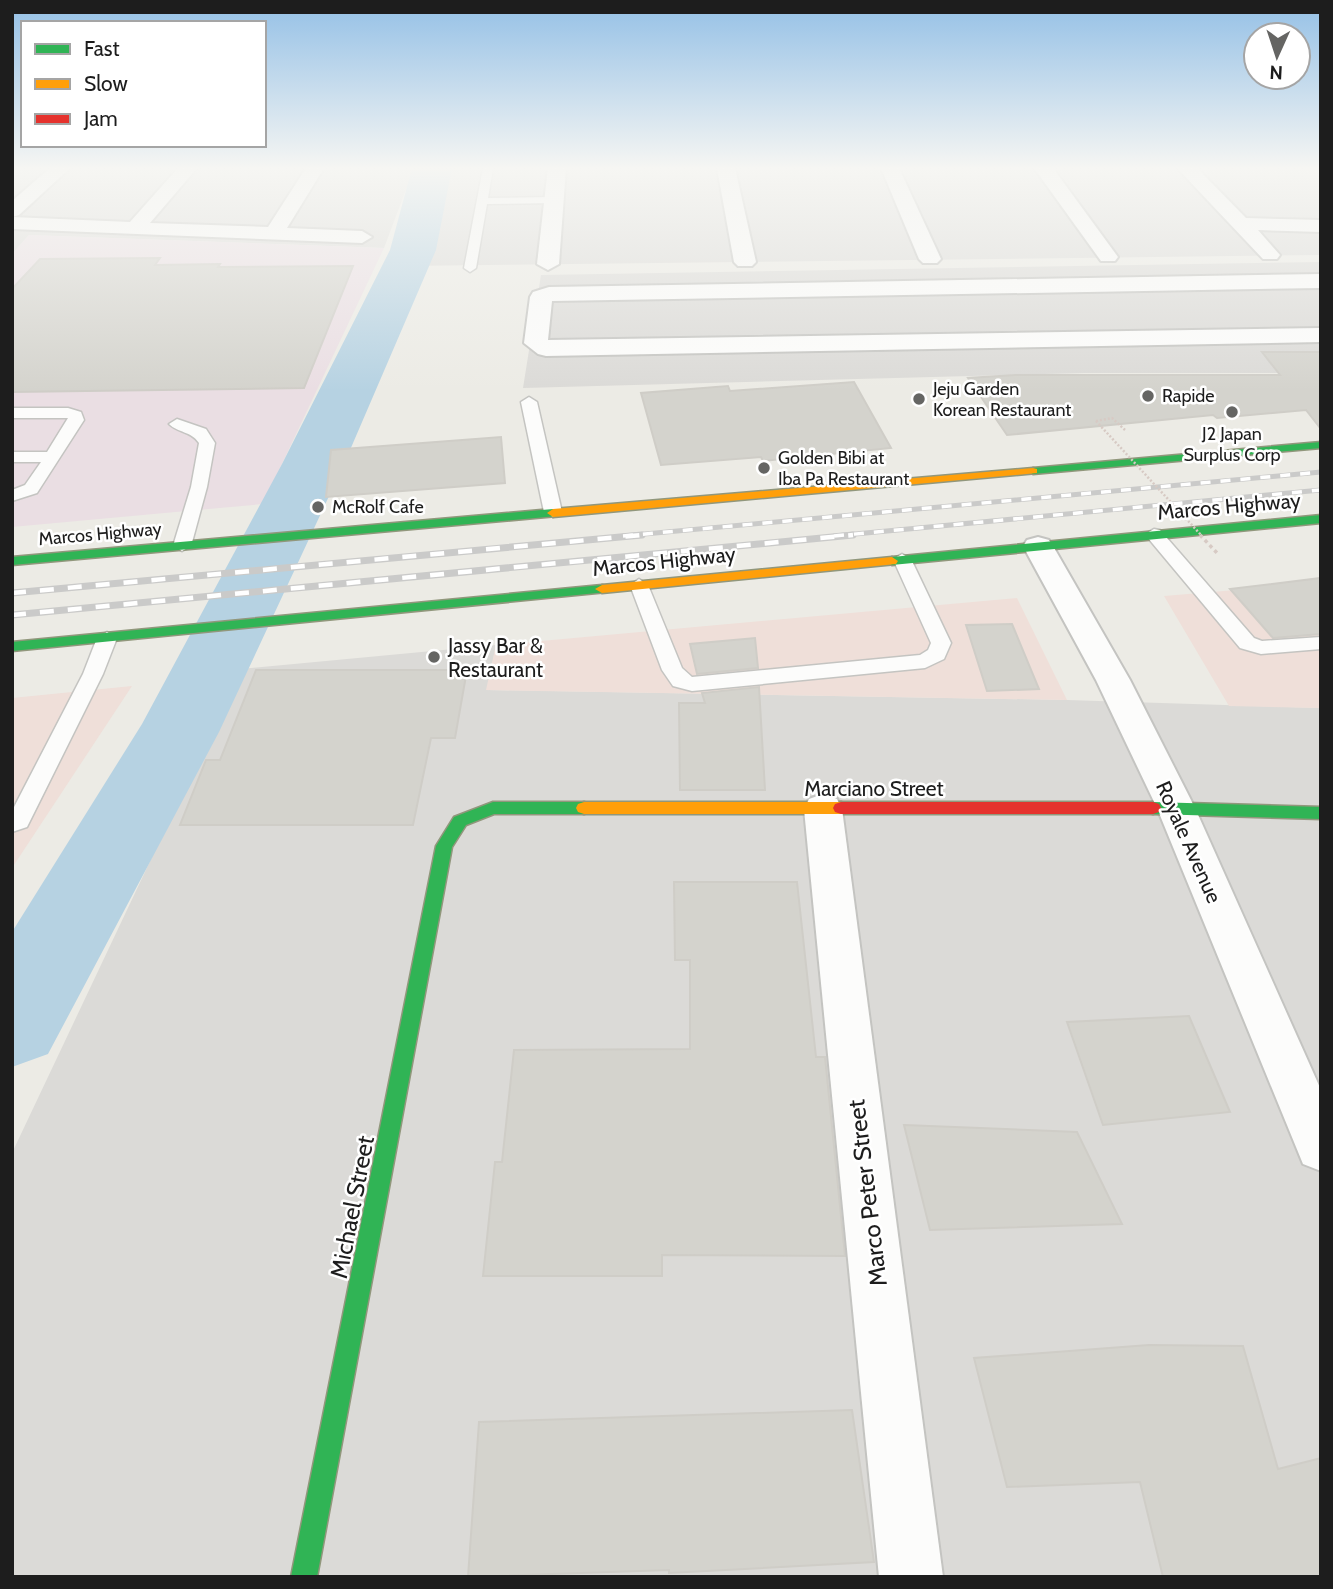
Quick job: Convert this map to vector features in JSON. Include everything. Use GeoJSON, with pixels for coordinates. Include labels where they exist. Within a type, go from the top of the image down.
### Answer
{"type":"FeatureCollection","features":[{"type":"Feature","properties":{"kind":"main road","name":"Marcos Highway"},"geometry":{"type":"LineString","coordinates":[[12,561],[1321,445]]}},
{"type":"Feature","properties":{"kind":"main road","name":"Marcos Highway"},"geometry":{"type":"LineString","coordinates":[[12,647],[1154,534],[1320,521]]}},
{"type":"Feature","properties":{"kind":"main road","name":"Marciano Street"},"geometry":{"type":"LineString","coordinates":[[444,846],[460,821],[493,808],[1176,808],[1321,813]]}},
{"type":"Feature","properties":{"kind":"main road","name":"Michael Street"},"geometry":{"type":"LineString","coordinates":[[304,1577],[444,846]]}},
{"type":"Feature","properties":{"kind":"street"},"geometry":{"type":"LineString","coordinates":[[548,264],[550,242]]}},
{"type":"Feature","properties":{"kind":"street"},"geometry":{"type":"LineString","coordinates":[[741,242],[745,262]]}},
{"type":"Feature","properties":{"kind":"street"},"geometry":{"type":"LineString","coordinates":[[923,242],[930,259]]}},
{"type":"Feature","properties":{"kind":"street"},"geometry":{"type":"LineString","coordinates":[[1097,242],[1108,257]]}},
{"type":"Feature","properties":{"kind":"street"},"geometry":{"type":"LineString","coordinates":[[1257,242],[1270,255]]}},
{"type":"Feature","properties":{"kind":"street"},"geometry":{"type":"LineString","coordinates":[[1321,281],[549,294],[541,297],[536,343],[547,349],[1321,335]]}},
{"type":"Feature","properties":{"kind":"street","name":"Royale Avenue"},"geometry":{"type":"LineString","coordinates":[[1038,546],[1113,680],[1176,808],[1321,1147]]}},
{"type":"Feature","properties":{"kind":"street","name":"Marco Peter Street"},"geometry":{"type":"LineString","coordinates":[[823,809],[911,1577]]}},
{"type":"Feature","properties":{"kind":"lane"},"geometry":{"type":"LineString","coordinates":[[470,268],[475,242]]}},
{"type":"Feature","properties":{"kind":"lane"},"geometry":{"type":"LineString","coordinates":[[529,402],[553,512]]}},
{"type":"Feature","properties":{"kind":"lane"},"geometry":{"type":"LineString","coordinates":[[12,414],[76,415],[76,420],[31,489],[12,496]]}},
{"type":"Feature","properties":{"kind":"lane"},"geometry":{"type":"LineString","coordinates":[[177,424],[200,432],[207,443],[199,487],[182,546]]}},
{"type":"Feature","properties":{"kind":"lane"},"geometry":{"type":"LineString","coordinates":[[12,457],[53,457]]}},
{"type":"Feature","properties":{"kind":"lane"},"geometry":{"type":"LineString","coordinates":[[1154,534],[1247,643],[1261,648],[1321,643]]}},
{"type":"Feature","properties":{"kind":"lane"},"geometry":{"type":"LineString","coordinates":[[639,585],[673,670],[680,681],[692,684],[925,661],[936,654],[941,643],[902,559]]}},
{"type":"Feature","properties":{"kind":"lane"},"geometry":{"type":"LineString","coordinates":[[12,823],[19,821],[93,674],[107,638]]}},
{"type":"Feature","properties":{"kind":"path"},"geometry":{"type":"LineString","coordinates":[[1119,424],[1112,418],[1096,421],[1219,555]]}},
{"type":"Feature","properties":{"kind":"shaded area"},"geometry":{"type":"Polygon","coordinates":[[[12,242],[23,242],[12,254],[12,242]]]}},
{"type":"Feature","properties":{"kind":"shaded area"},"geometry":{"type":"Polygon","coordinates":[[[23,242],[224,242],[384,248],[263,504],[12,527],[12,254],[23,242]]]}},
{"type":"Feature","properties":{"kind":"shaded area"},"geometry":{"type":"Polygon","coordinates":[[[224,242],[386,242],[384,248],[224,242]]]}},
{"type":"Feature","properties":{"kind":"shaded area"},"geometry":{"type":"Polygon","coordinates":[[[410,242],[1321,242],[1321,255],[402,266],[410,242]]]}},
{"type":"Feature","properties":{"kind":"shaded area"},"geometry":{"type":"Polygon","coordinates":[[[1321,262],[1321,373],[1084,373],[523,388],[541,275],[1321,262]]]}},
{"type":"Feature","properties":{"kind":"shaded area"},"geometry":{"type":"Polygon","coordinates":[[[1321,583],[1321,708],[1229,706],[1164,596],[1321,583]]]}},
{"type":"Feature","properties":{"kind":"shaded area"},"geometry":{"type":"Polygon","coordinates":[[[1017,598],[1067,700],[486,690],[496,645],[1017,598]]]}},
{"type":"Feature","properties":{"kind":"shaded area"},"geometry":{"type":"Polygon","coordinates":[[[496,645],[487,690],[1067,700],[1321,708],[1321,1577],[12,1577],[12,1153],[241,669],[496,645]]]}},
{"type":"Feature","properties":{"kind":"shaded area"},"geometry":{"type":"Polygon","coordinates":[[[132,686],[12,868],[12,698],[132,686]]]}},
{"type":"Feature","properties":{"kind":"building"},"geometry":{"type":"Polygon","coordinates":[[[160,258],[155,265],[353,266],[304,388],[12,392],[12,289],[40,259],[160,258]]]}},
{"type":"Feature","properties":{"kind":"building"},"geometry":{"type":"Polygon","coordinates":[[[1262,352],[1321,352],[1321,429],[1306,410],[1217,418],[1213,415],[1007,435],[968,378],[1016,375],[1280,375],[1262,352]]]}},
{"type":"Feature","properties":{"kind":"building"},"geometry":{"type":"Polygon","coordinates":[[[854,382],[891,448],[763,461],[761,457],[661,465],[641,393],[728,386],[730,391],[854,382]]]}},
{"type":"Feature","properties":{"kind":"building"},"geometry":{"type":"Polygon","coordinates":[[[501,437],[505,483],[326,497],[331,450],[501,437]]]}},
{"type":"Feature","properties":{"kind":"building"},"geometry":{"type":"Polygon","coordinates":[[[1321,578],[1321,634],[1273,638],[1230,589],[1321,578]]]}},
{"type":"Feature","properties":{"kind":"building"},"geometry":{"type":"Polygon","coordinates":[[[1012,624],[1039,689],[987,691],[966,625],[1012,624]]]}},
{"type":"Feature","properties":{"kind":"building"},"geometry":{"type":"Polygon","coordinates":[[[755,638],[758,668],[697,674],[690,644],[755,638]]]}},
{"type":"Feature","properties":{"kind":"building"},"geometry":{"type":"Polygon","coordinates":[[[256,670],[467,670],[455,738],[431,738],[413,825],[180,825],[206,760],[220,760],[256,670]]]}},
{"type":"Feature","properties":{"kind":"building"},"geometry":{"type":"Polygon","coordinates":[[[759,687],[765,790],[680,790],[679,703],[705,703],[702,693],[759,687]]]}},
{"type":"Feature","properties":{"kind":"building"},"geometry":{"type":"Polygon","coordinates":[[[674,882],[797,882],[816,1057],[825,1057],[845,1256],[662,1255],[662,1276],[483,1276],[495,1162],[502,1162],[514,1050],[690,1049],[690,960],[675,960],[674,882]]]}},
{"type":"Feature","properties":{"kind":"building"},"geometry":{"type":"Polygon","coordinates":[[[1189,1016],[1230,1112],[1103,1125],[1067,1022],[1189,1016]]]}},
{"type":"Feature","properties":{"kind":"building"},"geometry":{"type":"Polygon","coordinates":[[[904,1125],[1077,1132],[1122,1224],[930,1230],[904,1125]]]}},
{"type":"Feature","properties":{"kind":"building"},"geometry":{"type":"Polygon","coordinates":[[[1149,1345],[1243,1346],[1278,1469],[1321,1458],[1321,1577],[1163,1577],[1140,1482],[1007,1487],[974,1358],[1149,1345]]]}},
{"type":"Feature","properties":{"kind":"building"},"geometry":{"type":"Polygon","coordinates":[[[852,1410],[874,1562],[669,1573],[669,1570],[468,1577],[479,1422],[852,1410]]]}},
{"type":"Feature","properties":{"kind":"waterway"},"geometry":{"type":"LineString","coordinates":[[12,1022],[178,732],[313,464],[415,242]]}},
{"type":"Feature","properties":{"kind":"railway"},"geometry":{"type":"LineString","coordinates":[[623,536],[1321,472]]}},
{"type":"Feature","properties":{"kind":"railway"},"geometry":{"type":"LineString","coordinates":[[834,536],[1321,490]]}},
{"type":"Feature","properties":{"kind":"railway"},"geometry":{"type":"LineString","coordinates":[[12,593],[642,535]]}},
{"type":"Feature","properties":{"kind":"railway"},"geometry":{"type":"LineString","coordinates":[[12,615],[853,535]]}},
{"type":"Feature","properties":{"kind":"traffic: fast"},"geometry":{"type":"LineString","coordinates":[[1033,471],[1321,445]]}},
{"type":"Feature","properties":{"kind":"traffic: fast"},"geometry":{"type":"LineString","coordinates":[[12,561],[553,513]]}},
{"type":"Feature","properties":{"kind":"traffic: fast"},"geometry":{"type":"LineString","coordinates":[[892,561],[1321,519]]}},
{"type":"Feature","properties":{"kind":"traffic: fast"},"geometry":{"type":"LineString","coordinates":[[12,647],[602,589]]}},
{"type":"Feature","properties":{"kind":"traffic: fast"},"geometry":{"type":"LineString","coordinates":[[304,1577],[444,846],[460,821],[493,808],[584,808]]}},
{"type":"Feature","properties":{"kind":"traffic: fast"},"geometry":{"type":"LineString","coordinates":[[1153,808],[1321,813]]}},
{"type":"Feature","properties":{"kind":"traffic: slow"},"geometry":{"type":"LineString","coordinates":[[553,513],[1033,471]]}},
{"type":"Feature","properties":{"kind":"traffic: slow"},"geometry":{"type":"LineString","coordinates":[[602,589],[892,561]]}},
{"type":"Feature","properties":{"kind":"traffic: slow"},"geometry":{"type":"LineString","coordinates":[[584,808],[841,808]]}},
{"type":"Feature","properties":{"kind":"traffic: jam"},"geometry":{"type":"LineString","coordinates":[[841,808],[1153,808]]}},
{"type":"Feature","properties":{"kind":"place","name":"Rapide"},"geometry":{"type":"Point","coordinates":[1148,396]}},
{"type":"Feature","properties":{"kind":"place","name":"Jeju Garden Korean Restaurant"},"geometry":{"type":"Point","coordinates":[919,399]}},
{"type":"Feature","properties":{"kind":"place","name":"J2 Japan Surplus Corp"},"geometry":{"type":"Point","coordinates":[1232,412]}},
{"type":"Feature","properties":{"kind":"place","name":"Golden Bibi at Iba Pa Restaurant"},"geometry":{"type":"Point","coordinates":[764,468]}},
{"type":"Feature","properties":{"kind":"place","name":"McRolf Cafe"},"geometry":{"type":"Point","coordinates":[318,507]}},
{"type":"Feature","properties":{"kind":"place","name":"Jassy Bar & Restaurant"},"geometry":{"type":"Point","coordinates":[434,657]}}]}
